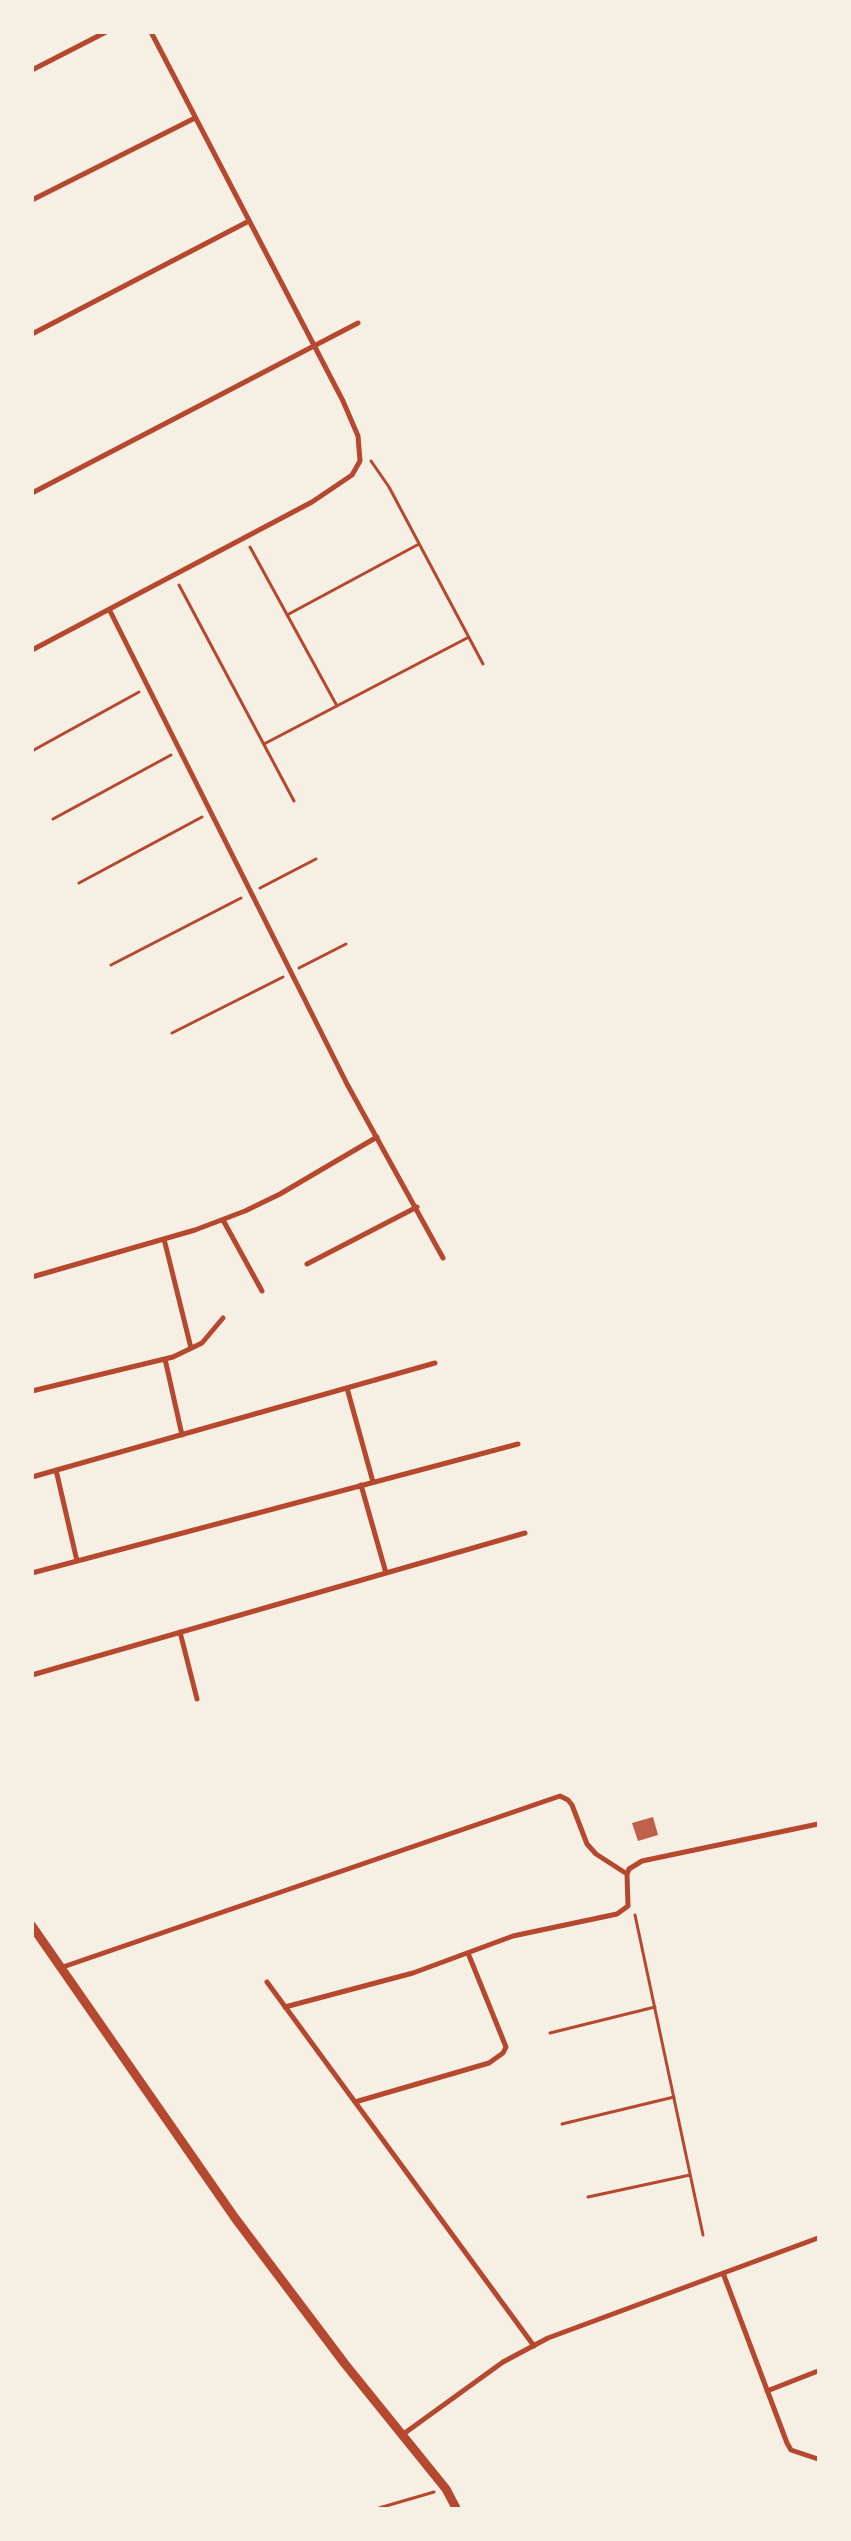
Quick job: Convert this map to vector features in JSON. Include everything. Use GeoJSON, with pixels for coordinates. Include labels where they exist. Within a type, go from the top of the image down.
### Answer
{"type":"FeatureCollection","features":[{"type":"Feature","properties":{"kind":"street"},"geometry":{"type":"LineString","coordinates":[[32,70],[106,32]]}},
{"type":"Feature","properties":{"kind":"street"},"geometry":{"type":"LineString","coordinates":[[32,650],[245,538],[336,487],[352,475],[360,461],[359,445],[351,420],[151,32]]}},
{"type":"Feature","properties":{"kind":"street"},"geometry":{"type":"LineString","coordinates":[[32,200],[195,118]]}},
{"type":"Feature","properties":{"kind":"street"},"geometry":{"type":"LineString","coordinates":[[32,334],[249,221]]}},
{"type":"Feature","properties":{"kind":"street"},"geometry":{"type":"LineString","coordinates":[[32,492],[358,322]]}},
{"type":"Feature","properties":{"kind":"street"},"geometry":{"type":"LineString","coordinates":[[110,610],[347,1084],[443,1258]]}},
{"type":"Feature","properties":{"kind":"street"},"geometry":{"type":"LineString","coordinates":[[32,1277],[223,1220],[280,1194],[376,1137]]}},
{"type":"Feature","properties":{"kind":"street"},"geometry":{"type":"LineString","coordinates":[[307,1264],[416,1207]]}},
{"type":"Feature","properties":{"kind":"street"},"geometry":{"type":"LineString","coordinates":[[223,1220],[262,1292]]}},
{"type":"Feature","properties":{"kind":"street"},"geometry":{"type":"LineString","coordinates":[[164,1239],[191,1348]]}},
{"type":"Feature","properties":{"kind":"street"},"geometry":{"type":"LineString","coordinates":[[32,1391],[164,1359],[202,1343],[223,1318]]}},
{"type":"Feature","properties":{"kind":"street"},"geometry":{"type":"LineString","coordinates":[[164,1359],[182,1434]]}},
{"type":"Feature","properties":{"kind":"street"},"geometry":{"type":"LineString","coordinates":[[32,1477],[435,1363]]}},
{"type":"Feature","properties":{"kind":"street"},"geometry":{"type":"LineString","coordinates":[[347,1388],[373,1482]]}},
{"type":"Feature","properties":{"kind":"street"},"geometry":{"type":"LineString","coordinates":[[32,1573],[518,1444]]}},
{"type":"Feature","properties":{"kind":"street"},"geometry":{"type":"LineString","coordinates":[[56,1470],[77,1561]]}},
{"type":"Feature","properties":{"kind":"street"},"geometry":{"type":"LineString","coordinates":[[361,1485],[386,1573]]}},
{"type":"Feature","properties":{"kind":"street"},"geometry":{"type":"LineString","coordinates":[[32,1674],[525,1533]]}},
{"type":"Feature","properties":{"kind":"street"},"geometry":{"type":"LineString","coordinates":[[180,1632],[198,1699]]}},
{"type":"Feature","properties":{"kind":"street"},"geometry":{"type":"LineString","coordinates":[[60,1968],[560,1796],[568,1800],[587,1844],[596,1854],[627,1874]]}},
{"type":"Feature","properties":{"kind":"street"},"geometry":{"type":"LineString","coordinates":[[286,2007],[414,1973],[513,1936],[617,1914],[628,1906],[627,1874],[629,1870],[642,1861],[818,1824]]}},
{"type":"Feature","properties":{"kind":"street"},"geometry":{"type":"LineString","coordinates":[[32,1926],[236,2218],[401,2436],[463,2508]]}},
{"type":"Feature","properties":{"kind":"street"},"geometry":{"type":"LineString","coordinates":[[355,2102],[489,2063],[503,2053],[506,2047],[468,1953]]}},
{"type":"Feature","properties":{"kind":"street"},"geometry":{"type":"LineString","coordinates":[[267,1982],[534,2346]]}},
{"type":"Feature","properties":{"kind":"street"},"geometry":{"type":"LineString","coordinates":[[401,2436],[504,2362],[557,2335],[818,2238]]}},
{"type":"Feature","properties":{"kind":"street"},"geometry":{"type":"LineString","coordinates":[[723,2273],[767,2391],[792,2450],[818,2459]]}},
{"type":"Feature","properties":{"kind":"street"},"geometry":{"type":"LineString","coordinates":[[767,2391],[818,2372]]}},
{"type":"Feature","properties":{"kind":"street"},"geometry":{"type":"LineString","coordinates":[[446,2488],[456,2508]]}},
{"type":"Feature","properties":{"kind":"path"},"geometry":{"type":"LineString","coordinates":[[359,445],[389,487],[483,664]]}},
{"type":"Feature","properties":{"kind":"path"},"geometry":{"type":"LineString","coordinates":[[245,538],[337,706]]}},
{"type":"Feature","properties":{"kind":"path"},"geometry":{"type":"LineString","coordinates":[[287,614],[419,544]]}},
{"type":"Feature","properties":{"kind":"path"},"geometry":{"type":"LineString","coordinates":[[174,576],[294,801]]}},
{"type":"Feature","properties":{"kind":"path"},"geometry":{"type":"LineString","coordinates":[[264,744],[469,637]]}},
{"type":"Feature","properties":{"kind":"path"},"geometry":{"type":"LineString","coordinates":[[32,750],[148,687]]}},
{"type":"Feature","properties":{"kind":"path"},"geometry":{"type":"LineString","coordinates":[[53,819],[180,750]]}},
{"type":"Feature","properties":{"kind":"path"},"geometry":{"type":"LineString","coordinates":[[79,883],[211,812]]}},
{"type":"Feature","properties":{"kind":"path"},"geometry":{"type":"LineString","coordinates":[[111,965],[316,859]]}},
{"type":"Feature","properties":{"kind":"path"},"geometry":{"type":"LineString","coordinates":[[172,1033],[346,944]]}},
{"type":"Feature","properties":{"kind":"path"},"geometry":{"type":"LineString","coordinates":[[628,1894],[635,1914],[703,2234]]}},
{"type":"Feature","properties":{"kind":"path"},"geometry":{"type":"LineString","coordinates":[[550,2033],[655,2007]]}},
{"type":"Feature","properties":{"kind":"path"},"geometry":{"type":"LineString","coordinates":[[562,2124],[674,2097]]}},
{"type":"Feature","properties":{"kind":"path"},"geometry":{"type":"LineString","coordinates":[[588,2197],[690,2175]]}},
{"type":"Feature","properties":{"kind":"path"},"geometry":{"type":"LineString","coordinates":[[379,2508],[446,2488]]}},
{"type":"Feature","properties":{"kind":"building"},"geometry":{"type":"Polygon","coordinates":[[[653,1817],[658,1835],[638,1841],[632,1823],[653,1817]]]}}]}
